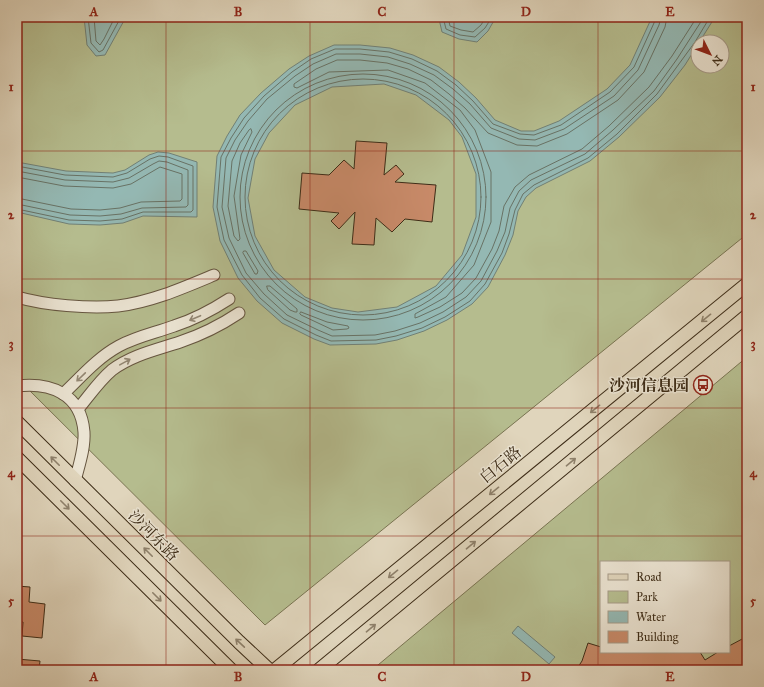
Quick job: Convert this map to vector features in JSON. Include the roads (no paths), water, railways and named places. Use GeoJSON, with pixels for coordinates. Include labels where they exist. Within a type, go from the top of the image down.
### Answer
{"type":"FeatureCollection","features":[{"type":"Feature","properties":{"kind":"main road"},"geometry":{"type":"LineString","coordinates":[[725,303],[747,280]]}},
{"type":"Feature","properties":{"kind":"main road","name":"白石路"},"geometry":{"type":"LineString","coordinates":[[275,670],[747,284]]}},
{"type":"Feature","properties":{"kind":"main road"},"geometry":{"type":"LineString","coordinates":[[319,670],[745,319]]}},
{"type":"Feature","properties":{"kind":"main road","name":"沙河东路"},"geometry":{"type":"LineString","coordinates":[[17,422],[75,481],[269,670]]}},
{"type":"Feature","properties":{"kind":"main road"},"geometry":{"type":"LineString","coordinates":[[17,458],[231,670]]}},
{"type":"Feature","properties":{"kind":"main road"},"geometry":{"type":"LineString","coordinates":[[334,670],[341,657],[352,644]]}},
{"type":"Feature","properties":{"kind":"street"},"geometry":{"type":"LineString","coordinates":[[17,297],[50,304],[117,306],[173,292],[214,275]]}},
{"type":"Feature","properties":{"kind":"street"},"geometry":{"type":"LineString","coordinates":[[63,394],[103,356],[118,346],[140,336],[181,324],[212,310],[229,300]]}},
{"type":"Feature","properties":{"kind":"street"},"geometry":{"type":"LineString","coordinates":[[78,409],[102,379],[126,361],[146,352],[181,342],[209,330],[220,325],[239,312]]}},
{"type":"Feature","properties":{"kind":"street"},"geometry":{"type":"LineString","coordinates":[[17,386],[37,385],[51,388],[63,394],[72,401],[78,409],[84,432],[75,481]]}},
{"type":"Feature","properties":{"kind":"water"},"geometry":{"type":"Polygon","coordinates":[[[84,17],[126,17],[105,55],[96,56],[87,45],[84,17]]]}},
{"type":"Feature","properties":{"kind":"water"},"geometry":{"type":"Polygon","coordinates":[[[440,17],[496,17],[488,31],[477,42],[459,39],[442,32],[439,19],[440,17]]]}},
{"type":"Feature","properties":{"kind":"water"},"geometry":{"type":"Polygon","coordinates":[[[652,17],[715,17],[704,34],[690,34],[690,57],[685,65],[660,97],[619,137],[590,161],[536,188],[526,197],[518,211],[513,235],[505,255],[488,287],[472,304],[447,320],[424,331],[397,340],[376,344],[330,345],[314,339],[282,323],[257,301],[238,278],[220,241],[213,207],[217,156],[227,136],[240,115],[261,93],[289,69],[309,56],[334,45],[360,45],[390,48],[413,55],[439,67],[459,82],[476,98],[495,120],[521,131],[534,131],[559,121],[607,89],[630,65],[652,17]],[[384,84],[332,87],[295,105],[269,133],[255,159],[248,198],[255,236],[274,270],[305,297],[332,308],[358,312],[397,307],[436,286],[462,255],[476,217],[476,174],[462,137],[449,120],[416,95],[384,84]]]}},
{"type":"Feature","properties":{"kind":"water"},"geometry":{"type":"Polygon","coordinates":[[[158,152],[169,153],[197,162],[197,217],[143,216],[123,223],[100,225],[69,224],[17,212],[17,162],[66,171],[113,173],[125,170],[149,155],[158,152]]]}},
{"type":"Feature","properties":{"kind":"water"},"geometry":{"type":"Polygon","coordinates":[[[518,626],[555,657],[549,664],[512,633],[518,626]]]}},
{"type":"Feature","properties":{"kind":"place","name":"沙河信息园"},"geometry":{"type":"Point","coordinates":[703,385]}}]}
